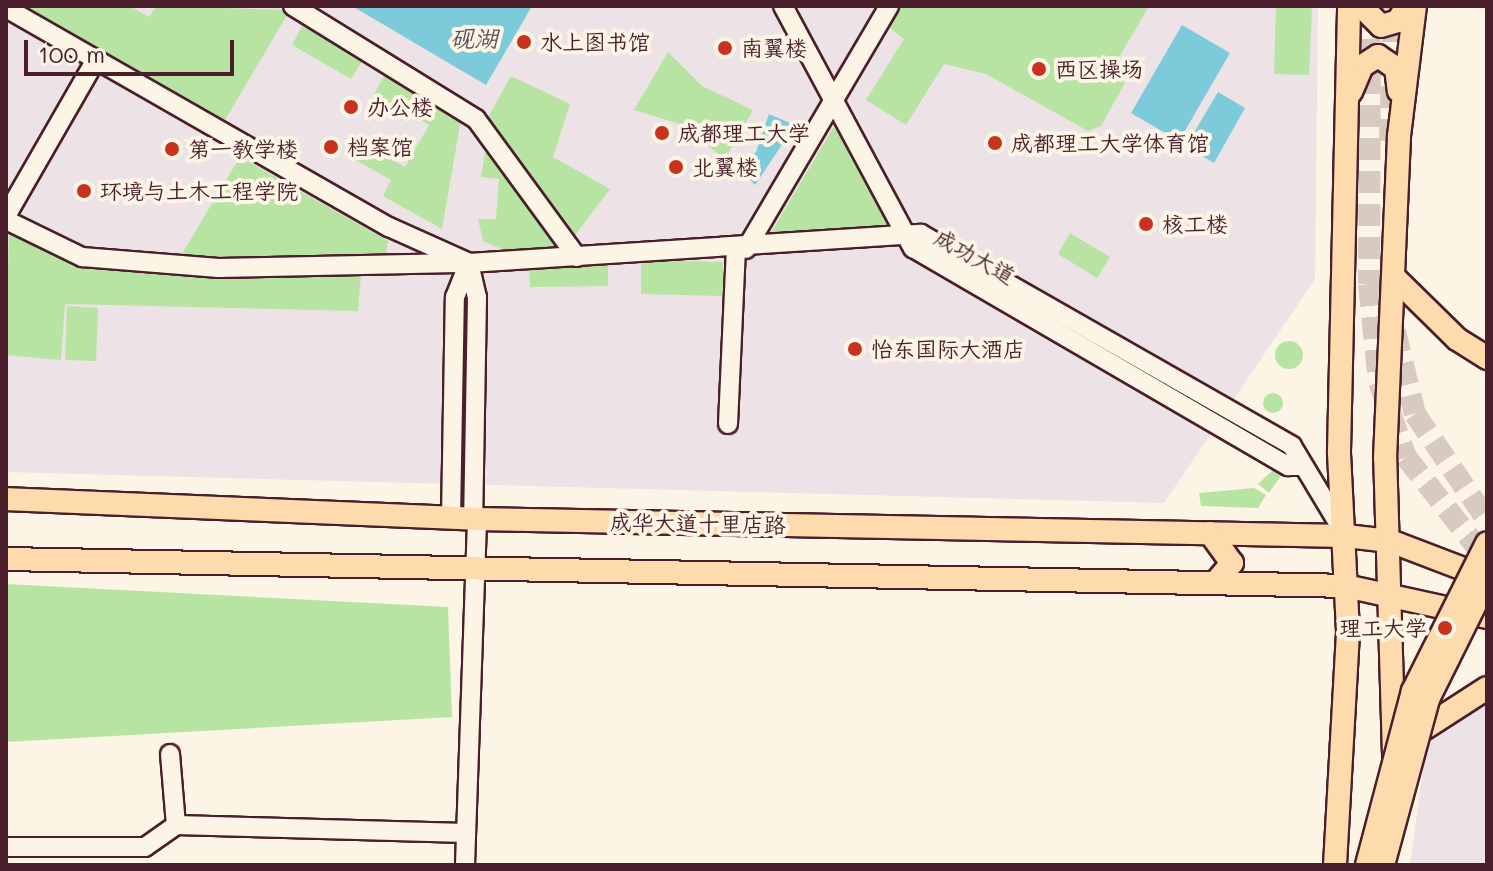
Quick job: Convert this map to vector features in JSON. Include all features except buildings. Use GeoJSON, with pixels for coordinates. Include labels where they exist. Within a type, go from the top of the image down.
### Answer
{"type":"FeatureCollection","features":[{"type":"Feature","properties":{"kind":"main road"},"geometry":{"type":"LineString","coordinates":[[1335,865],[1346,586],[1346,536],[1339,451],[1349,6]]}},
{"type":"Feature","properties":{"kind":"main road"},"geometry":{"type":"LineString","coordinates":[[1361,6],[1381,26],[1398,21],[1407,6]]}},
{"type":"Feature","properties":{"kind":"main road"},"geometry":{"type":"LineString","coordinates":[[1399,136],[1415,6]]}},
{"type":"Feature","properties":{"kind":"main road"},"geometry":{"type":"LineString","coordinates":[[1345,124],[1355,75],[1369,59],[1386,58],[1399,76],[1397,280],[1385,458],[1395,776],[1390,865]]}},
{"type":"Feature","properties":{"kind":"main road"},"geometry":{"type":"LineString","coordinates":[[1397,280],[1457,339],[1487,358]]}},
{"type":"Feature","properties":{"kind":"main road","name":"成华大道十里店路"},"geometry":{"type":"LineString","coordinates":[[6,499],[467,518],[1346,536],[1390,541],[1487,579]]}},
{"type":"Feature","properties":{"kind":"main road"},"geometry":{"type":"LineString","coordinates":[[1210,533],[1232,563],[1215,583]]}},
{"type":"Feature","properties":{"kind":"main road"},"geometry":{"type":"LineString","coordinates":[[1367,865],[1413,691],[1487,543]]}},
{"type":"Feature","properties":{"kind":"main road"},"geometry":{"type":"LineString","coordinates":[[6,559],[1346,586],[1390,591],[1487,617]]}},
{"type":"Feature","properties":{"kind":"main road"},"geometry":{"type":"LineString","coordinates":[[1383,865],[1428,699],[1487,579]]}},
{"type":"Feature","properties":{"kind":"main road"},"geometry":{"type":"LineString","coordinates":[[1395,776],[1410,738],[1487,688]]}},
{"type":"Feature","properties":{"kind":"street"},"geometry":{"type":"LineString","coordinates":[[293,6],[476,119],[577,257]]}},
{"type":"Feature","properties":{"kind":"street"},"geometry":{"type":"LineString","coordinates":[[95,61],[6,218],[82,257],[219,268],[469,263],[741,250],[908,236],[836,96],[783,6]]}},
{"type":"Feature","properties":{"kind":"street"},"geometry":{"type":"LineString","coordinates":[[728,424],[741,250],[889,6]]}},
{"type":"Feature","properties":{"kind":"street"},"geometry":{"type":"LineString","coordinates":[[6,8],[389,227],[469,263]]}},
{"type":"Feature","properties":{"kind":"street","name":"成功大道"},"geometry":{"type":"LineString","coordinates":[[908,236],[913,248],[1288,466],[1300,466],[1346,536]]}},
{"type":"Feature","properties":{"kind":"street"},"geometry":{"type":"LineString","coordinates":[[465,865],[476,570],[467,518],[477,297],[469,263]]}},
{"type":"Feature","properties":{"kind":"street"},"geometry":{"type":"LineString","coordinates":[[170,754],[176,825]]}},
{"type":"Feature","properties":{"kind":"street"},"geometry":{"type":"LineString","coordinates":[[6,847],[145,847],[176,825],[466,833]]}},
{"type":"Feature","properties":{"kind":"shaded area","name":"成都理工大学"},"geometry":{"type":"Polygon","coordinates":[[[6,6],[1318,6],[1315,279],[1164,503],[6,472],[6,6]]]}},
{"type":"Feature","properties":{"kind":"shaded area"},"geometry":{"type":"Polygon","coordinates":[[[1487,702],[1487,865],[1410,865],[1426,746],[1487,702]]]}},
{"type":"Feature","properties":{"kind":"green space"},"geometry":{"type":"Polygon","coordinates":[[[25,6],[130,6],[149,17],[156,6],[290,10],[225,120],[25,6]]]}},
{"type":"Feature","properties":{"kind":"green space","name":"西区操场"},"geometry":{"type":"Polygon","coordinates":[[[896,6],[1149,6],[1110,73],[1125,83],[1101,126],[1088,131],[986,74],[944,64],[906,125],[866,100],[904,39],[885,24],[896,6]]]}},
{"type":"Feature","properties":{"kind":"green space"},"geometry":{"type":"Polygon","coordinates":[[[1276,6],[1312,6],[1309,75],[1274,74],[1276,6]]]}},
{"type":"Feature","properties":{"kind":"green space"},"geometry":{"type":"Polygon","coordinates":[[[302,26],[362,61],[351,79],[292,45],[302,26]]]}},
{"type":"Feature","properties":{"kind":"green space"},"geometry":{"type":"Polygon","coordinates":[[[668,52],[702,86],[753,110],[725,159],[677,123],[634,110],[668,52]]]}},
{"type":"Feature","properties":{"kind":"green space"},"geometry":{"type":"Polygon","coordinates":[[[384,76],[461,119],[442,229],[383,196],[391,180],[356,160],[365,144],[405,167],[429,125],[374,94],[384,76]]]}},
{"type":"Feature","properties":{"kind":"green space"},"geometry":{"type":"Polygon","coordinates":[[[511,76],[570,104],[553,157],[610,189],[573,238],[487,119],[511,76]]]}},
{"type":"Feature","properties":{"kind":"green space"},"geometry":{"type":"Polygon","coordinates":[[[844,125],[894,220],[887,232],[777,239],[772,231],[833,128],[844,125]]]}},
{"type":"Feature","properties":{"kind":"green space"},"geometry":{"type":"Polygon","coordinates":[[[486,146],[556,240],[553,251],[509,252],[483,241],[478,219],[496,219],[499,179],[481,177],[486,146]]]}},
{"type":"Feature","properties":{"kind":"green space"},"geometry":{"type":"Polygon","coordinates":[[[240,157],[388,241],[385,257],[180,257],[240,157]]]}},
{"type":"Feature","properties":{"kind":"green space"},"geometry":{"type":"Polygon","coordinates":[[[9,229],[76,264],[361,275],[358,311],[65,304],[61,360],[6,355],[9,229]]]}},
{"type":"Feature","properties":{"kind":"green space"},"geometry":{"type":"Polygon","coordinates":[[[1070,233],[1110,257],[1097,278],[1058,254],[1070,233]]]}},
{"type":"Feature","properties":{"kind":"green space"},"geometry":{"type":"Polygon","coordinates":[[[641,260],[723,262],[723,296],[641,294],[641,260]]]}},
{"type":"Feature","properties":{"kind":"green space"},"geometry":{"type":"Polygon","coordinates":[[[608,264],[608,286],[530,287],[529,265],[608,264]]]}},
{"type":"Feature","properties":{"kind":"green space"},"geometry":{"type":"Polygon","coordinates":[[[67,306],[98,308],[96,361],[65,360],[67,306]]]}},
{"type":"Feature","properties":{"kind":"green space"},"geometry":{"type":"Polygon","coordinates":[[[1289,341],[1299,345],[1303,355],[1299,365],[1289,369],[1279,365],[1275,355],[1279,345],[1289,341]]]}},
{"type":"Feature","properties":{"kind":"green space"},"geometry":{"type":"Polygon","coordinates":[[[1273,393],[1280,396],[1283,403],[1280,410],[1273,413],[1266,410],[1263,403],[1266,396],[1273,393]]]}},
{"type":"Feature","properties":{"kind":"green space"},"geometry":{"type":"Polygon","coordinates":[[[1275,468],[1283,473],[1269,493],[1258,484],[1275,468]]]}},
{"type":"Feature","properties":{"kind":"green space"},"geometry":{"type":"Polygon","coordinates":[[[1254,488],[1266,495],[1258,508],[1201,506],[1199,493],[1254,488]]]}},
{"type":"Feature","properties":{"kind":"green space"},"geometry":{"type":"Polygon","coordinates":[[[6,584],[448,607],[452,717],[6,742],[6,584]]]}},
{"type":"Feature","properties":{"kind":"water","name":"砚湖"},"geometry":{"type":"Polygon","coordinates":[[[352,6],[532,6],[486,85],[352,6]]]}},
{"type":"Feature","properties":{"kind":"water"},"geometry":{"type":"Polygon","coordinates":[[[1182,25],[1230,53],[1179,141],[1131,113],[1182,25]]]}},
{"type":"Feature","properties":{"kind":"water"},"geometry":{"type":"Polygon","coordinates":[[[1218,92],[1245,108],[1214,163],[1186,146],[1218,92]]]}},
{"type":"Feature","properties":{"kind":"water"},"geometry":{"type":"Polygon","coordinates":[[[769,114],[795,125],[755,185],[740,169],[756,152],[769,114]]]}},
{"type":"Feature","properties":{"kind":"tunnel"},"geometry":{"type":"LineString","coordinates":[[1370,6],[1369,284],[1379,382],[1406,457],[1487,560]]}},
{"type":"Feature","properties":{"kind":"tunnel"},"geometry":{"type":"LineString","coordinates":[[1390,141],[1394,6]]}},
{"type":"Feature","properties":{"kind":"tunnel"},"geometry":{"type":"LineString","coordinates":[[1395,331],[1415,414],[1487,520]]}},
{"type":"Feature","properties":{"kind":"place","name":"水上图书馆"},"geometry":{"type":"Point","coordinates":[524,42]}},
{"type":"Feature","properties":{"kind":"place","name":"南翼楼"},"geometry":{"type":"Point","coordinates":[725,48]}},
{"type":"Feature","properties":{"kind":"place","name":"西区操场"},"geometry":{"type":"Point","coordinates":[1039,69]}},
{"type":"Feature","properties":{"kind":"place","name":"办公楼"},"geometry":{"type":"Point","coordinates":[351,107]}},
{"type":"Feature","properties":{"kind":"place","name":"成都理工大学"},"geometry":{"type":"Point","coordinates":[662,133]}},
{"type":"Feature","properties":{"kind":"place","name":"成都理工大学体育馆"},"geometry":{"type":"Point","coordinates":[995,143]}},
{"type":"Feature","properties":{"kind":"place","name":"档案馆"},"geometry":{"type":"Point","coordinates":[331,147]}},
{"type":"Feature","properties":{"kind":"place","name":"第一教学楼"},"geometry":{"type":"Point","coordinates":[172,149]}},
{"type":"Feature","properties":{"kind":"place","name":"北翼楼"},"geometry":{"type":"Point","coordinates":[676,167]}},
{"type":"Feature","properties":{"kind":"place","name":"环境与土木工程学院"},"geometry":{"type":"Point","coordinates":[84,191]}},
{"type":"Feature","properties":{"kind":"place","name":"核工楼"},"geometry":{"type":"Point","coordinates":[1146,224]}},
{"type":"Feature","properties":{"kind":"place","name":"怡东国际大酒店"},"geometry":{"type":"Point","coordinates":[855,349]}},
{"type":"Feature","properties":{"kind":"place","name":"理工大学"},"geometry":{"type":"Point","coordinates":[1445,628]}}]}
